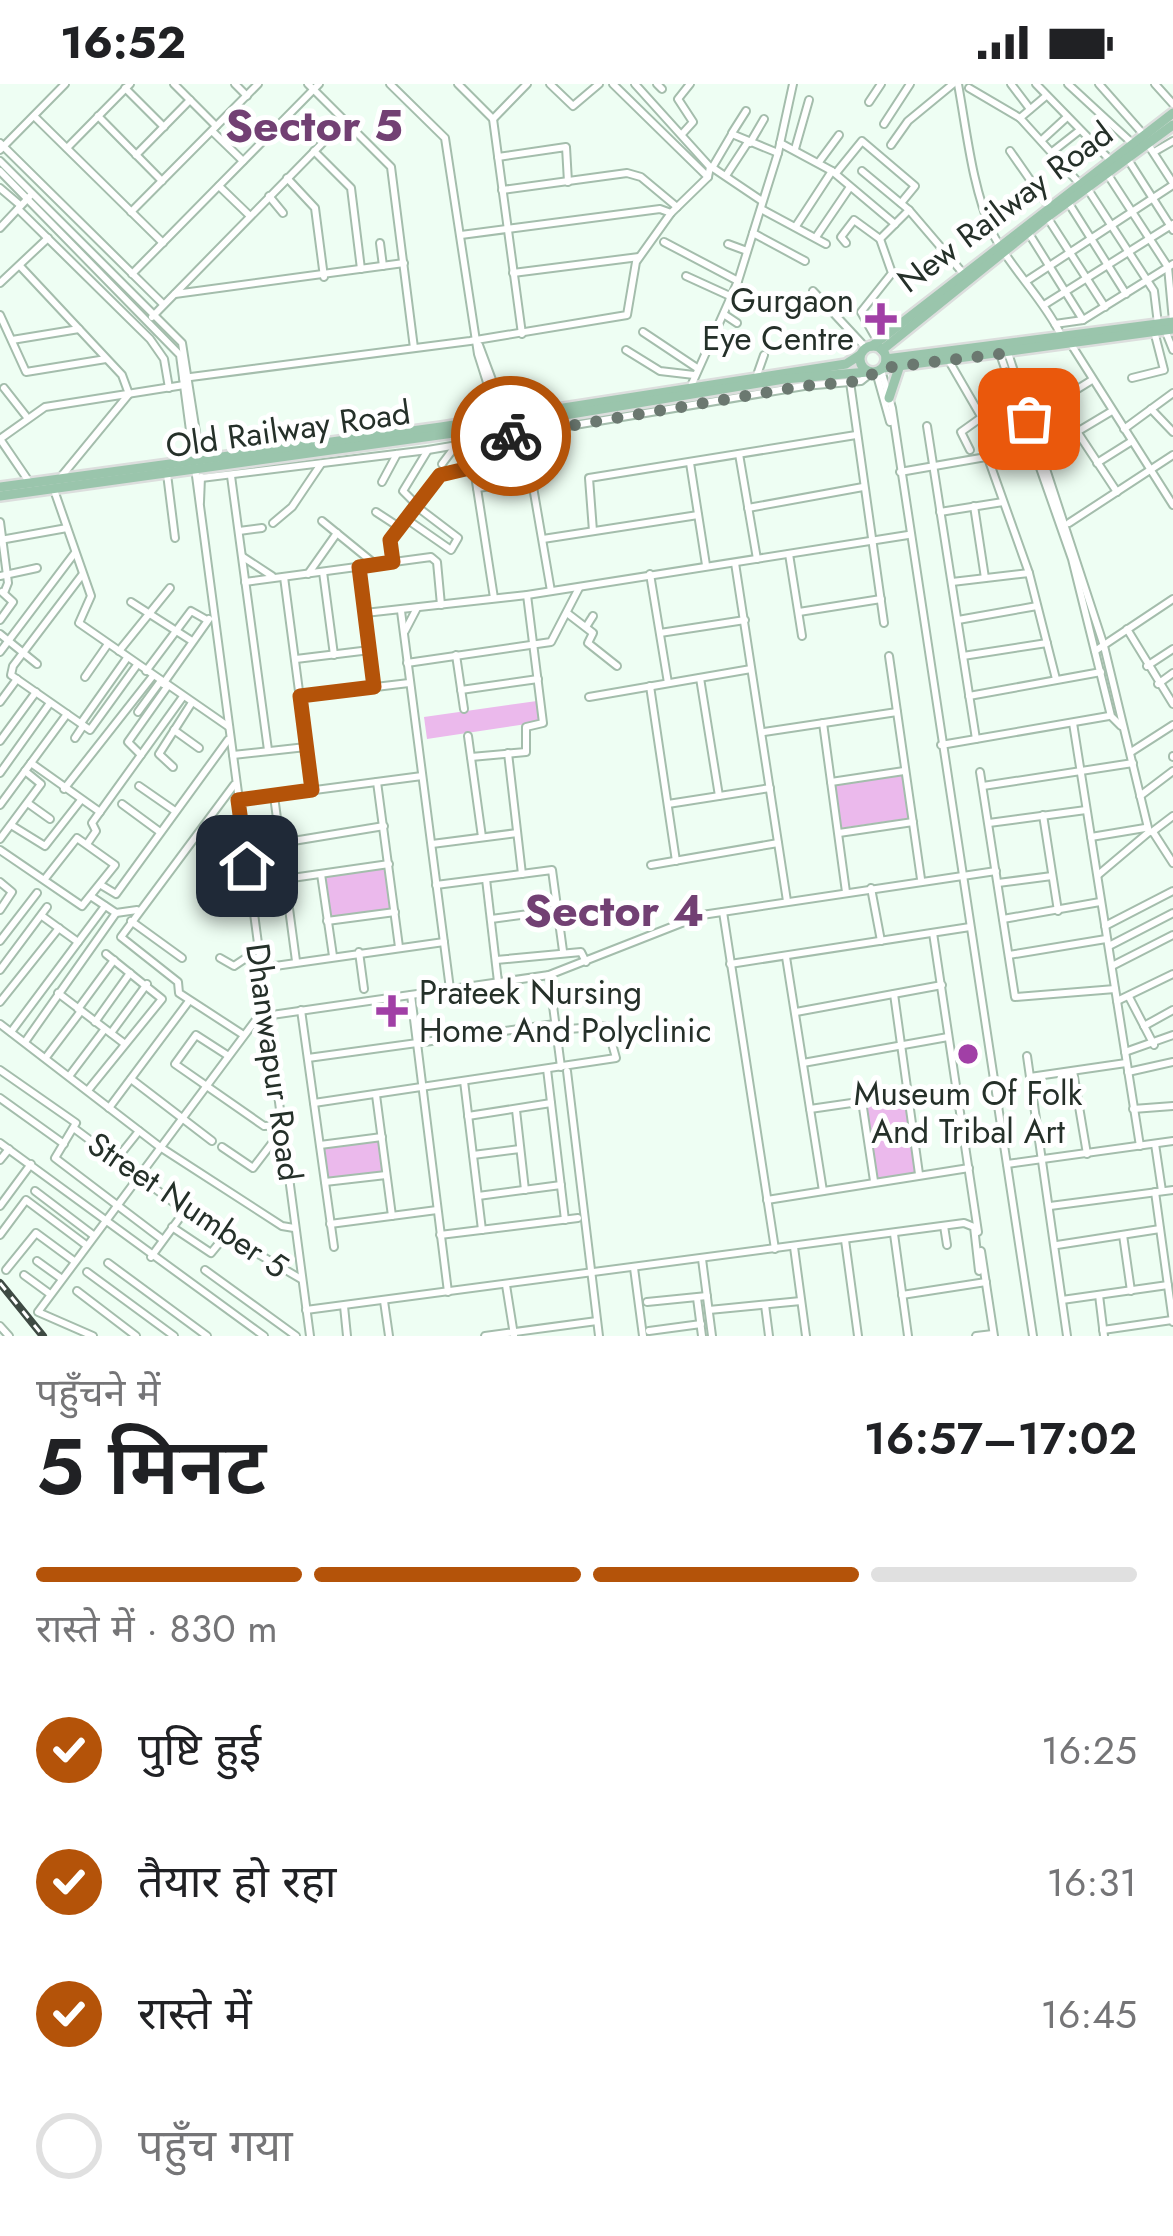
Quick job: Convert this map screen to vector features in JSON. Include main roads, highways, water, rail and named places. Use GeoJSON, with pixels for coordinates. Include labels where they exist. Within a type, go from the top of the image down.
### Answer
{"type":"FeatureCollection","features":[{"type":"Feature","properties":{"kind":"main road","name":"New Railway Road"},"geometry":{"type":"LineString","coordinates":[[1148,144],[1173,108]]}},
{"type":"Feature","properties":{"kind":"main road","name":"New Railway Road"},"geometry":{"type":"LineString","coordinates":[[1108,166],[1173,124]]}},
{"type":"Feature","properties":{"kind":"main road","name":"New Railway Road"},"geometry":{"type":"LineString","coordinates":[[1003,248],[1132,144],[1148,144]]}},
{"type":"Feature","properties":{"kind":"main road","name":"New Railway Road"},"geometry":{"type":"LineString","coordinates":[[875,359],[962,272],[1028,232],[1083,186]]}},
{"type":"Feature","properties":{"kind":"main road","name":"New Railway Road"},"geometry":{"type":"LineString","coordinates":[[875,359],[990,257]]}},
{"type":"Feature","properties":{"kind":"main road","name":"Old Railway Road"},"geometry":{"type":"LineString","coordinates":[[503,421],[583,419],[693,381],[875,359],[899,368],[1004,353],[1066,338],[1086,325],[1166,326]]}},
{"type":"Feature","properties":{"kind":"main road","name":"Old Railway Road"},"geometry":{"type":"LineString","coordinates":[[1,488],[167,474],[198,467],[227,472],[469,432],[693,381],[1166,326]]}},
{"type":"Feature","properties":{"kind":"main road"},"geometry":{"type":"LineString","coordinates":[[889,398],[899,368]]}},
{"type":"Feature","properties":{"kind":"main road","name":"Old Railway Road"},"geometry":{"type":"LineString","coordinates":[[1,488],[469,432]]}},
{"type":"Feature","properties":{"kind":"railway"},"geometry":{"type":"LineString","coordinates":[[0,1283],[43,1336]]}},
{"type":"Feature","properties":{"kind":"place","name":"Gurgaon Eye Centre"},"geometry":{"type":"Point","coordinates":[881,319]}},
{"type":"Feature","properties":{"kind":"place","name":"Prateek Nursing Home And Polyclinic"},"geometry":{"type":"Point","coordinates":[392,1011]}},
{"type":"Feature","properties":{"kind":"place","name":"Museum Of Folk And Tribal Art"},"geometry":{"type":"Point","coordinates":[968,1054]}},
{"type":"Feature","properties":{"kind":"district","name":"Sector 5"},"geometry":{"type":"Point","coordinates":[314,125]}},
{"type":"Feature","properties":{"kind":"district","name":"Sector 4"},"geometry":{"type":"Point","coordinates":[614,910]}}]}
